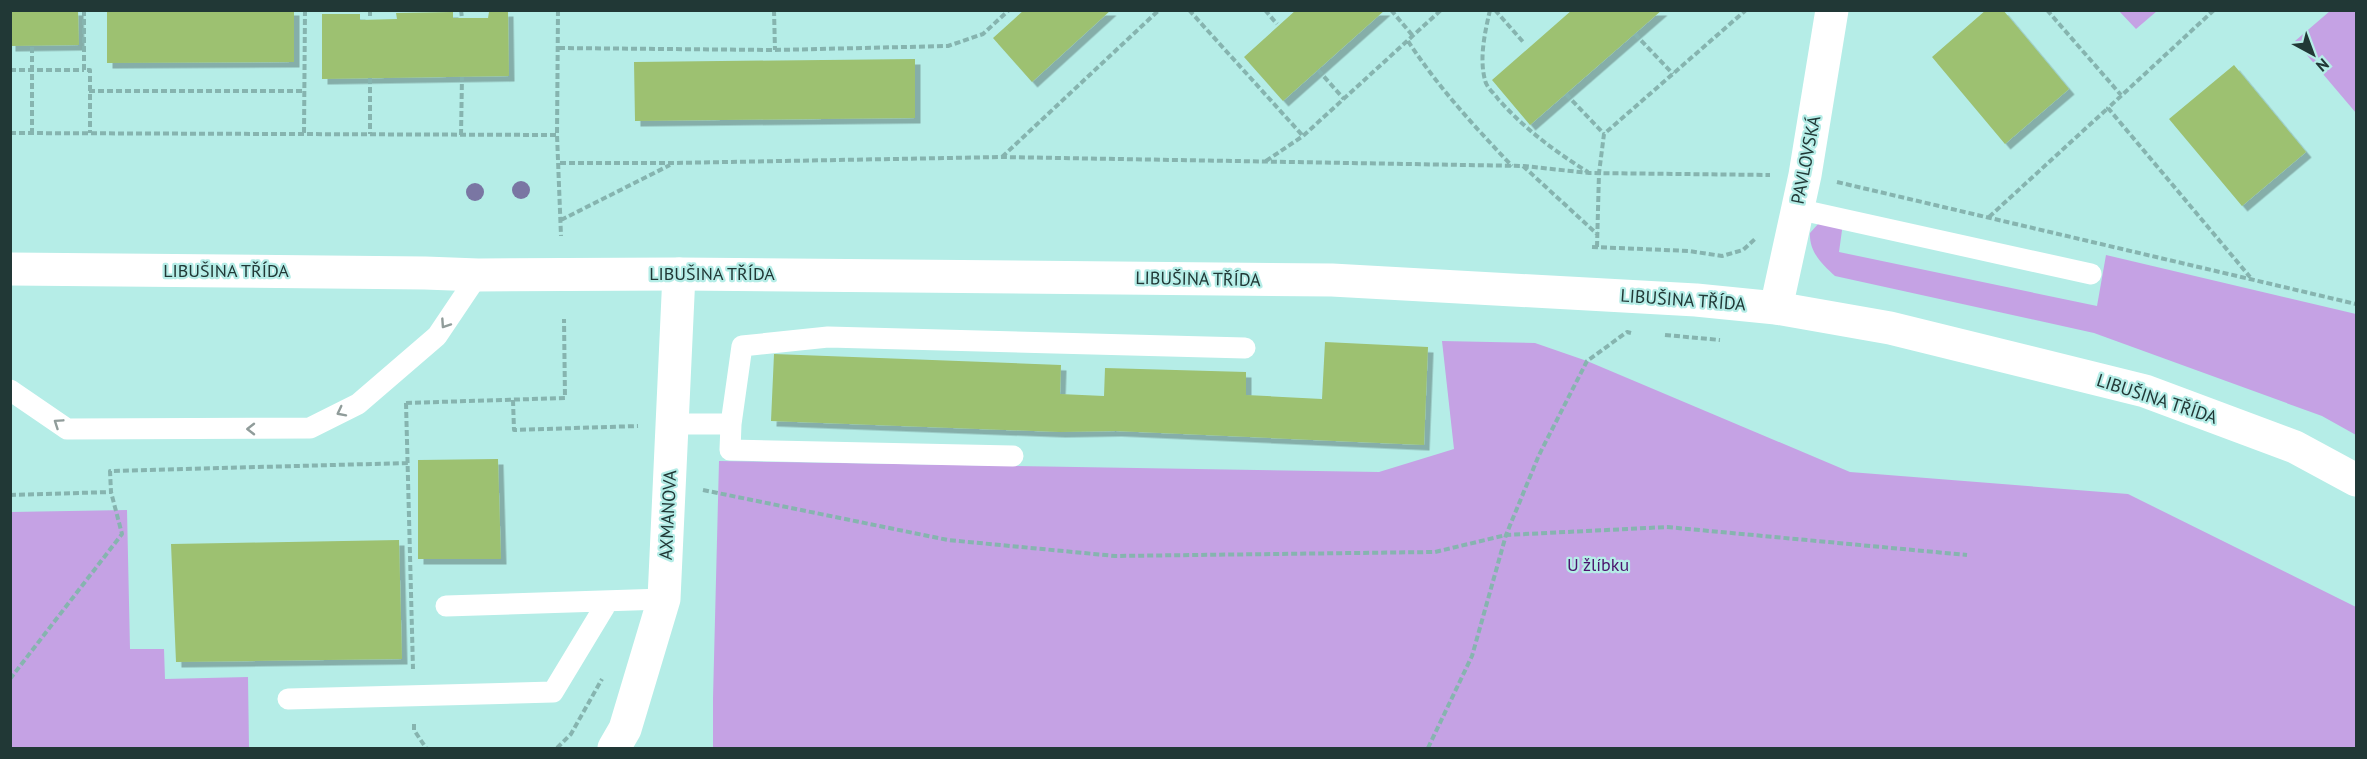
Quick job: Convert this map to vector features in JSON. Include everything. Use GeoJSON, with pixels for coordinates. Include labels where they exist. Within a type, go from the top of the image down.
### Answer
{"type":"FeatureCollection","features":[{"type":"Feature","properties":{"kind":"street","name":"PAVLOVSKÁ"},"geometry":{"type":"LineString","coordinates":[[1776,308],[1805,175],[1832,10]]}},
{"type":"Feature","properties":{"kind":"street","name":"LIBUŠINA TŘÍDA"},"geometry":{"type":"LineString","coordinates":[[10,269],[402,272],[478,275],[679,274],[1332,280],[1652,297],[1776,308],[1890,328],[2145,391],[2295,447],[2356,480]]}},
{"type":"Feature","properties":{"kind":"street","name":"AXMANOVA"},"geometry":{"type":"LineString","coordinates":[[614,748],[625,729],[664,599],[679,274]]}},
{"type":"Feature","properties":{"kind":"lane"},"geometry":{"type":"LineString","coordinates":[[1797,209],[2091,274]]}},
{"type":"Feature","properties":{"kind":"lane"},"geometry":{"type":"LineString","coordinates":[[10,390],[68,429],[310,428],[358,404],[437,336],[478,275]]}},
{"type":"Feature","properties":{"kind":"lane"},"geometry":{"type":"LineString","coordinates":[[1012,456],[730,450],[731,424],[742,346],[828,337],[1245,348]]}},
{"type":"Feature","properties":{"kind":"lane"},"geometry":{"type":"LineString","coordinates":[[672,424],[731,424]]}},
{"type":"Feature","properties":{"kind":"lane"},"geometry":{"type":"LineString","coordinates":[[446,606],[664,599]]}},
{"type":"Feature","properties":{"kind":"lane"},"geometry":{"type":"LineString","coordinates":[[288,699],[553,692],[608,601]]}},
{"type":"Feature","properties":{"kind":"path"},"geometry":{"type":"LineString","coordinates":[[84,10],[84,70]]}},
{"type":"Feature","properties":{"kind":"path"},"geometry":{"type":"LineString","coordinates":[[304,134],[305,10]]}},
{"type":"Feature","properties":{"kind":"path"},"geometry":{"type":"LineString","coordinates":[[370,10],[370,19]]}},
{"type":"Feature","properties":{"kind":"path"},"geometry":{"type":"LineString","coordinates":[[461,10],[462,18]]}},
{"type":"Feature","properties":{"kind":"path"},"geometry":{"type":"LineString","coordinates":[[558,10],[557,135],[560,163],[561,236]]}},
{"type":"Feature","properties":{"kind":"path"},"geometry":{"type":"LineString","coordinates":[[774,10],[775,50]]}},
{"type":"Feature","properties":{"kind":"path"},"geometry":{"type":"LineString","coordinates":[[559,48],[775,50],[948,46],[983,34],[1009,10]]}},
{"type":"Feature","properties":{"kind":"path"},"geometry":{"type":"LineString","coordinates":[[1002,158],[1159,10]]}},
{"type":"Feature","properties":{"kind":"path"},"geometry":{"type":"LineString","coordinates":[[1189,10],[1304,136]]}},
{"type":"Feature","properties":{"kind":"path"},"geometry":{"type":"LineString","coordinates":[[1265,10],[1277,24]]}},
{"type":"Feature","properties":{"kind":"path"},"geometry":{"type":"LineString","coordinates":[[1391,10],[1413,36]]}},
{"type":"Feature","properties":{"kind":"path"},"geometry":{"type":"LineString","coordinates":[[1265,161],[1304,136],[1441,10]]}},
{"type":"Feature","properties":{"kind":"path"},"geometry":{"type":"LineString","coordinates":[[1490,10],[1484,37],[1485,82],[1523,126],[1545,145],[1589,173]]}},
{"type":"Feature","properties":{"kind":"path"},"geometry":{"type":"LineString","coordinates":[[1495,10],[1524,43]]}},
{"type":"Feature","properties":{"kind":"path"},"geometry":{"type":"LineString","coordinates":[[2047,10],[2121,95]]}},
{"type":"Feature","properties":{"kind":"path"},"geometry":{"type":"LineString","coordinates":[[1988,217],[2214,10]]}},
{"type":"Feature","properties":{"kind":"path"},"geometry":{"type":"LineString","coordinates":[[1743,11],[1604,134],[1599,173],[1597,234],[1594,247],[1689,251],[1722,256],[1743,249],[1757,237]]}},
{"type":"Feature","properties":{"kind":"path"},"geometry":{"type":"LineString","coordinates":[[1635,34],[1673,74]]}},
{"type":"Feature","properties":{"kind":"path"},"geometry":{"type":"LineString","coordinates":[[1408,40],[1429,74],[1513,166]]}},
{"type":"Feature","properties":{"kind":"path"},"geometry":{"type":"LineString","coordinates":[[32,46],[32,134]]}},
{"type":"Feature","properties":{"kind":"path"},"geometry":{"type":"LineString","coordinates":[[10,70],[90,70],[90,133]]}},
{"type":"Feature","properties":{"kind":"path"},"geometry":{"type":"LineString","coordinates":[[1318,70],[1344,99]]}},
{"type":"Feature","properties":{"kind":"path"},"geometry":{"type":"LineString","coordinates":[[461,135],[462,77]]}},
{"type":"Feature","properties":{"kind":"path"},"geometry":{"type":"LineString","coordinates":[[370,78],[370,134]]}},
{"type":"Feature","properties":{"kind":"path"},"geometry":{"type":"LineString","coordinates":[[89,91],[303,91]]}},
{"type":"Feature","properties":{"kind":"path"},"geometry":{"type":"LineString","coordinates":[[1566,94],[1604,134]]}},
{"type":"Feature","properties":{"kind":"path"},"geometry":{"type":"LineString","coordinates":[[2108,108],[2252,278]]}},
{"type":"Feature","properties":{"kind":"path"},"geometry":{"type":"LineString","coordinates":[[10,133],[557,135]]}},
{"type":"Feature","properties":{"kind":"path"},"geometry":{"type":"LineString","coordinates":[[560,163],[1002,158],[1523,166],[1589,173],[1805,175],[2356,304]]}},
{"type":"Feature","properties":{"kind":"path"},"geometry":{"type":"LineString","coordinates":[[561,220],[673,163]]}},
{"type":"Feature","properties":{"kind":"path"},"geometry":{"type":"LineString","coordinates":[[1523,166],[1597,234]]}},
{"type":"Feature","properties":{"kind":"path"},"geometry":{"type":"LineString","coordinates":[[414,696],[406,403],[565,398],[564,319]]}},
{"type":"Feature","properties":{"kind":"path"},"geometry":{"type":"LineString","coordinates":[[1428,748],[1472,656],[1506,535],[1539,454],[1587,361],[1627,332],[1638,333]]}},
{"type":"Feature","properties":{"kind":"path"},"geometry":{"type":"LineString","coordinates":[[1660,335],[1723,340]]}},
{"type":"Feature","properties":{"kind":"path"},"geometry":{"type":"LineString","coordinates":[[513,400],[514,430],[672,424]]}},
{"type":"Feature","properties":{"kind":"path"},"geometry":{"type":"LineString","coordinates":[[10,679],[122,534],[111,492],[110,471],[408,464]]}},
{"type":"Feature","properties":{"kind":"path"},"geometry":{"type":"LineString","coordinates":[[693,488],[948,540],[1116,556],[1435,552],[1506,535],[1667,527],[1967,555]]}},
{"type":"Feature","properties":{"kind":"path"},"geometry":{"type":"LineString","coordinates":[[10,495],[111,492]]}},
{"type":"Feature","properties":{"kind":"path"},"geometry":{"type":"LineString","coordinates":[[414,730],[426,748]]}},
{"type":"Feature","properties":{"kind":"green space"},"geometry":{"type":"Polygon","coordinates":[[[2119,11],[2157,11],[2136,29],[2119,11]]]}},
{"type":"Feature","properties":{"kind":"green space"},"geometry":{"type":"Polygon","coordinates":[[[2330,11],[2356,11],[2356,113],[2295,41],[2330,11]]]}},
{"type":"Feature","properties":{"kind":"green space"},"geometry":{"type":"Polygon","coordinates":[[[1843,223],[1839,252],[2097,306],[2106,255],[2356,314],[2356,435],[2322,416],[2094,333],[1835,276],[1817,257],[1810,240],[1810,233],[1818,224],[1843,223]]]}},
{"type":"Feature","properties":{"kind":"green space","name":"U žlíbku"},"geometry":{"type":"Polygon","coordinates":[[[1442,341],[1535,343],[1587,361],[1850,472],[2128,494],[2356,607],[2356,748],[713,748],[719,461],[1379,472],[1454,449],[1442,341]]]}},
{"type":"Feature","properties":{"kind":"green space"},"geometry":{"type":"Polygon","coordinates":[[[127,510],[130,649],[164,649],[165,679],[248,677],[249,748],[11,748],[11,512],[127,510]]]}},
{"type":"Feature","properties":{"kind":"building"},"geometry":{"type":"Polygon","coordinates":[[[10,10],[78,10],[79,45],[10,46],[10,10]]]}},
{"type":"Feature","properties":{"kind":"building"},"geometry":{"type":"Polygon","coordinates":[[[107,10],[294,10],[294,62],[107,63],[107,10]]]}},
{"type":"Feature","properties":{"kind":"building"},"geometry":{"type":"Polygon","coordinates":[[[1024,10],[1111,10],[1032,82],[993,38],[1024,10]]]}},
{"type":"Feature","properties":{"kind":"building"},"geometry":{"type":"Polygon","coordinates":[[[1296,10],[1385,10],[1283,101],[1244,57],[1296,10]]]}},
{"type":"Feature","properties":{"kind":"building"},"geometry":{"type":"Polygon","coordinates":[[[1572,10],[1662,10],[1530,125],[1492,80],[1572,10]]]}},
{"type":"Feature","properties":{"kind":"building"},"geometry":{"type":"Polygon","coordinates":[[[1986,10],[2003,10],[2069,89],[2005,144],[1932,57],[1986,10]]]}},
{"type":"Feature","properties":{"kind":"building"},"geometry":{"type":"Polygon","coordinates":[[[508,11],[509,76],[322,79],[322,14],[360,14],[360,20],[397,19],[396,13],[453,12],[453,18],[488,18],[489,12],[508,11]]]}},
{"type":"Feature","properties":{"kind":"building"},"geometry":{"type":"Polygon","coordinates":[[[915,59],[915,118],[635,121],[634,62],[915,59]]]}},
{"type":"Feature","properties":{"kind":"building"},"geometry":{"type":"Polygon","coordinates":[[[2234,65],[2306,152],[2242,206],[2169,119],[2234,65]]]}},
{"type":"Feature","properties":{"kind":"building"},"geometry":{"type":"Polygon","coordinates":[[[1325,342],[1428,347],[1424,445],[1116,431],[1060,432],[771,421],[774,354],[1061,365],[1060,394],[1104,396],[1105,368],[1246,372],[1246,395],[1322,399],[1325,342]]]}},
{"type":"Feature","properties":{"kind":"building"},"geometry":{"type":"Polygon","coordinates":[[[498,459],[501,559],[418,559],[418,460],[498,459]]]}},
{"type":"Feature","properties":{"kind":"building"},"geometry":{"type":"Polygon","coordinates":[[[399,540],[402,659],[176,662],[171,544],[399,540]]]}}]}
